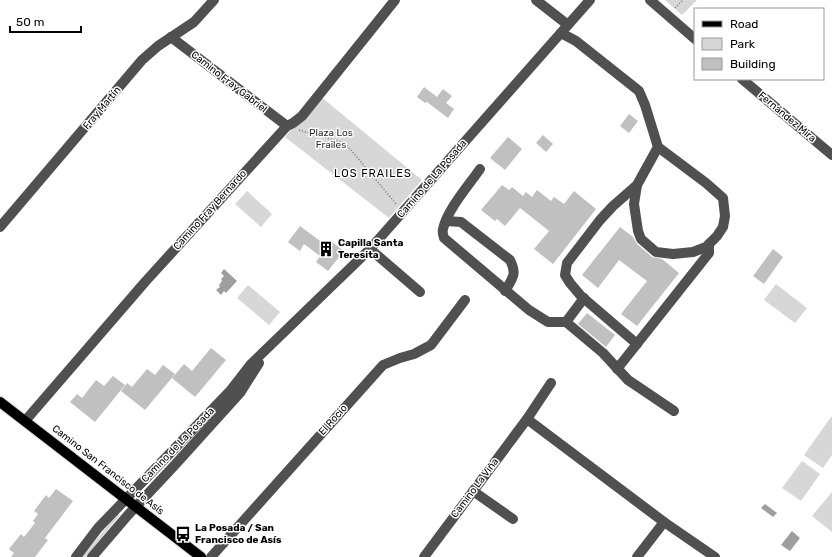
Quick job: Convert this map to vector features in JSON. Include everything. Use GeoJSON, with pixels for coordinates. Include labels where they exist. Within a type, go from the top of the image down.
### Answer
{"type":"FeatureCollection","features":[{"type":"Feature","properties":{"kind":"main road","name":"Camino San Francisco de Asís"},"geometry":{"type":"LineString","coordinates":[[0,402],[201,557]]}},
{"type":"Feature","properties":{"kind":"street","name":"Fray Martín"},"geometry":{"type":"LineString","coordinates":[[0,227],[142,60],[158,46],[194,22],[214,0]]}},
{"type":"Feature","properties":{"kind":"street","name":"Camino Fray Bernardo"},"geometry":{"type":"LineString","coordinates":[[25,421],[145,282],[287,126],[294,123],[302,116],[395,0]]}},
{"type":"Feature","properties":{"kind":"street"},"geometry":{"type":"LineString","coordinates":[[536,0],[568,25]]}},
{"type":"Feature","properties":{"kind":"street","name":"Camino de La Posada"},"geometry":{"type":"LineString","coordinates":[[76,557],[85,543],[98,528],[230,390],[251,364],[370,249],[590,0]]}},
{"type":"Feature","properties":{"kind":"street"},"geometry":{"type":"LineString","coordinates":[[650,0],[694,38]]}},
{"type":"Feature","properties":{"kind":"street"},"geometry":{"type":"LineString","coordinates":[[561,33],[571,45],[645,105],[658,147],[706,183],[723,198],[725,216],[723,227],[717,236],[706,247],[693,252],[673,254],[656,252],[641,239],[638,231],[634,204],[637,185]]}},
{"type":"Feature","properties":{"kind":"street","name":"Camino Fray Gabriel"},"geometry":{"type":"LineString","coordinates":[[171,37],[287,126]]}},
{"type":"Feature","properties":{"kind":"street","name":"Fernández Mira"},"geometry":{"type":"LineString","coordinates":[[743,80],[832,155]]}},
{"type":"Feature","properties":{"kind":"street"},"geometry":{"type":"LineString","coordinates":[[637,344],[584,298],[570,283],[565,275],[567,263],[600,220],[637,185],[658,147]]}},
{"type":"Feature","properties":{"kind":"street"},"geometry":{"type":"LineString","coordinates":[[480,169],[456,202],[446,221],[442,230],[444,238],[529,310],[548,322],[566,322],[604,353],[628,380],[674,411]]}},
{"type":"Feature","properties":{"kind":"street"},"geometry":{"type":"LineString","coordinates":[[446,221],[461,222],[510,260],[514,269],[512,280],[505,291]]}},
{"type":"Feature","properties":{"kind":"street"},"geometry":{"type":"LineString","coordinates":[[617,369],[709,253],[709,244]]}},
{"type":"Feature","properties":{"kind":"street"},"geometry":{"type":"LineString","coordinates":[[370,249],[420,292]]}},
{"type":"Feature","properties":{"kind":"street"},"geometry":{"type":"LineString","coordinates":[[566,322],[584,298]]}},
{"type":"Feature","properties":{"kind":"street","name":"El Rocio"},"geometry":{"type":"LineString","coordinates":[[211,557],[374,374],[383,365],[414,354],[431,345],[465,300]]}},
{"type":"Feature","properties":{"kind":"street","name":"Camino de La Posada"},"geometry":{"type":"LineString","coordinates":[[92,557],[136,506],[240,393],[250,379],[265,350]]}},
{"type":"Feature","properties":{"kind":"street","name":"Camino La Viña"},"geometry":{"type":"LineString","coordinates":[[424,557],[527,419],[551,383]]}},
{"type":"Feature","properties":{"kind":"street"},"geometry":{"type":"LineString","coordinates":[[527,419],[664,522],[715,557]]}},
{"type":"Feature","properties":{"kind":"street"},"geometry":{"type":"LineString","coordinates":[[164,459],[173,467]]}},
{"type":"Feature","properties":{"kind":"street"},"geometry":{"type":"LineString","coordinates":[[473,491],[513,519]]}},
{"type":"Feature","properties":{"kind":"street"},"geometry":{"type":"LineString","coordinates":[[637,557],[664,522]]}},
{"type":"Feature","properties":{"kind":"path"},"geometry":{"type":"LineString","coordinates":[[668,16],[683,0]]}},
{"type":"Feature","properties":{"kind":"path"},"geometry":{"type":"LineString","coordinates":[[287,126],[345,143],[403,212]]}},
{"type":"Feature","properties":{"kind":"green space"},"geometry":{"type":"Polygon","coordinates":[[[665,0],[697,0],[682,15],[665,0]]]}},
{"type":"Feature","properties":{"kind":"green space","name":"Plaza Los Frailes"},"geometry":{"type":"Polygon","coordinates":[[[320,96],[422,180],[389,218],[285,137],[320,96]]]}},
{"type":"Feature","properties":{"kind":"green space"},"geometry":{"type":"Polygon","coordinates":[[[247,191],[272,214],[261,227],[235,204],[247,191]]]}},
{"type":"Feature","properties":{"kind":"green space"},"geometry":{"type":"Polygon","coordinates":[[[776,284],[807,308],[795,323],[764,300],[776,284]]]}},
{"type":"Feature","properties":{"kind":"green space"},"geometry":{"type":"Polygon","coordinates":[[[248,285],[280,312],[269,325],[237,298],[248,285]]]}},
{"type":"Feature","properties":{"kind":"green space"},"geometry":{"type":"Polygon","coordinates":[[[831,417],[832,455],[823,468],[804,455],[831,417]]]}},
{"type":"Feature","properties":{"kind":"green space"},"geometry":{"type":"Polygon","coordinates":[[[802,461],[820,474],[801,501],[782,488],[802,461]]]}},
{"type":"Feature","properties":{"kind":"green space"},"geometry":{"type":"Polygon","coordinates":[[[832,492],[832,532],[812,516],[832,492]]]}},
{"type":"Feature","properties":{"kind":"green space"},"geometry":{"type":"Polygon","coordinates":[[[118,513],[120,515],[86,557],[82,557],[118,513]]]}},
{"type":"Feature","properties":{"kind":"shaded area"},"geometry":{"type":"Polygon","coordinates":[[[224,269],[237,281],[226,293],[224,291],[221,295],[216,290],[220,287],[219,285],[222,281],[221,279],[224,276],[221,273],[224,269]]]}},
{"type":"Feature","properties":{"kind":"shaded area"},"geometry":{"type":"Polygon","coordinates":[[[765,504],[777,513],[773,517],[761,508],[765,504]]]}},
{"type":"Feature","properties":{"kind":"shaded area"},"geometry":{"type":"Polygon","coordinates":[[[792,531],[800,538],[790,551],[781,545],[792,531]]]}},
{"type":"Feature","properties":{"kind":"building"},"geometry":{"type":"Polygon","coordinates":[[[424,87],[437,97],[443,89],[452,96],[446,103],[454,109],[448,118],[427,102],[425,103],[417,97],[424,87]]]}},
{"type":"Feature","properties":{"kind":"building"},"geometry":{"type":"Polygon","coordinates":[[[629,114],[638,121],[629,133],[620,126],[629,114]]]}},
{"type":"Feature","properties":{"kind":"building"},"geometry":{"type":"Polygon","coordinates":[[[543,135],[553,144],[546,152],[536,143],[543,135]]]}},
{"type":"Feature","properties":{"kind":"building"},"geometry":{"type":"Polygon","coordinates":[[[508,137],[522,149],[505,170],[490,158],[508,137]]]}},
{"type":"Feature","properties":{"kind":"building"},"geometry":{"type":"Polygon","coordinates":[[[502,185],[509,190],[512,187],[523,196],[526,192],[532,197],[537,190],[551,201],[554,197],[564,204],[574,191],[596,209],[553,264],[534,249],[549,231],[520,208],[505,226],[497,219],[495,221],[481,210],[502,185]]]}},
{"type":"Feature","properties":{"kind":"building","name":"Capilla Santa Teresita"},"geometry":{"type":"Polygon","coordinates":[[[300,226],[328,247],[332,242],[344,251],[328,271],[316,262],[320,256],[304,244],[300,251],[288,242],[300,226]]]}},
{"type":"Feature","properties":{"kind":"building"},"geometry":{"type":"Polygon","coordinates":[[[620,227],[633,237],[637,244],[652,257],[662,259],[679,273],[637,326],[621,314],[647,281],[619,260],[598,288],[582,275],[620,227]]]}},
{"type":"Feature","properties":{"kind":"building"},"geometry":{"type":"Polygon","coordinates":[[[773,249],[783,257],[764,284],[753,276],[773,249]]]}},
{"type":"Feature","properties":{"kind":"building"},"geometry":{"type":"Polygon","coordinates":[[[587,313],[615,335],[606,347],[578,324],[587,313]]]}},
{"type":"Feature","properties":{"kind":"building"},"geometry":{"type":"Polygon","coordinates":[[[211,348],[226,360],[195,397],[172,378],[184,364],[192,371],[211,348]]]}},
{"type":"Feature","properties":{"kind":"building"},"geometry":{"type":"Polygon","coordinates":[[[163,365],[175,374],[145,410],[121,391],[127,383],[132,387],[147,369],[155,375],[163,365]]]}},
{"type":"Feature","properties":{"kind":"building"},"geometry":{"type":"Polygon","coordinates":[[[113,376],[125,385],[95,422],[70,402],[77,394],[82,398],[96,380],[104,386],[113,376]]]}},
{"type":"Feature","properties":{"kind":"building"},"geometry":{"type":"Polygon","coordinates":[[[56,489],[73,501],[45,538],[48,540],[35,557],[11,557],[14,553],[9,549],[21,534],[24,537],[35,523],[33,521],[38,514],[34,511],[46,495],[49,498],[56,489]]]}},
{"type":"Feature","properties":{"kind":"place","name":"Capilla Santa Teresita"},"geometry":{"type":"Point","coordinates":[326,249]}},
{"type":"Feature","properties":{"kind":"place","name":"La Posada / San Francisco de Asís"},"geometry":{"type":"Point","coordinates":[183,534]}},
{"type":"Feature","properties":{"kind":"district","name":"LOS FRAILES"},"geometry":{"type":"Point","coordinates":[373,173]}}]}
